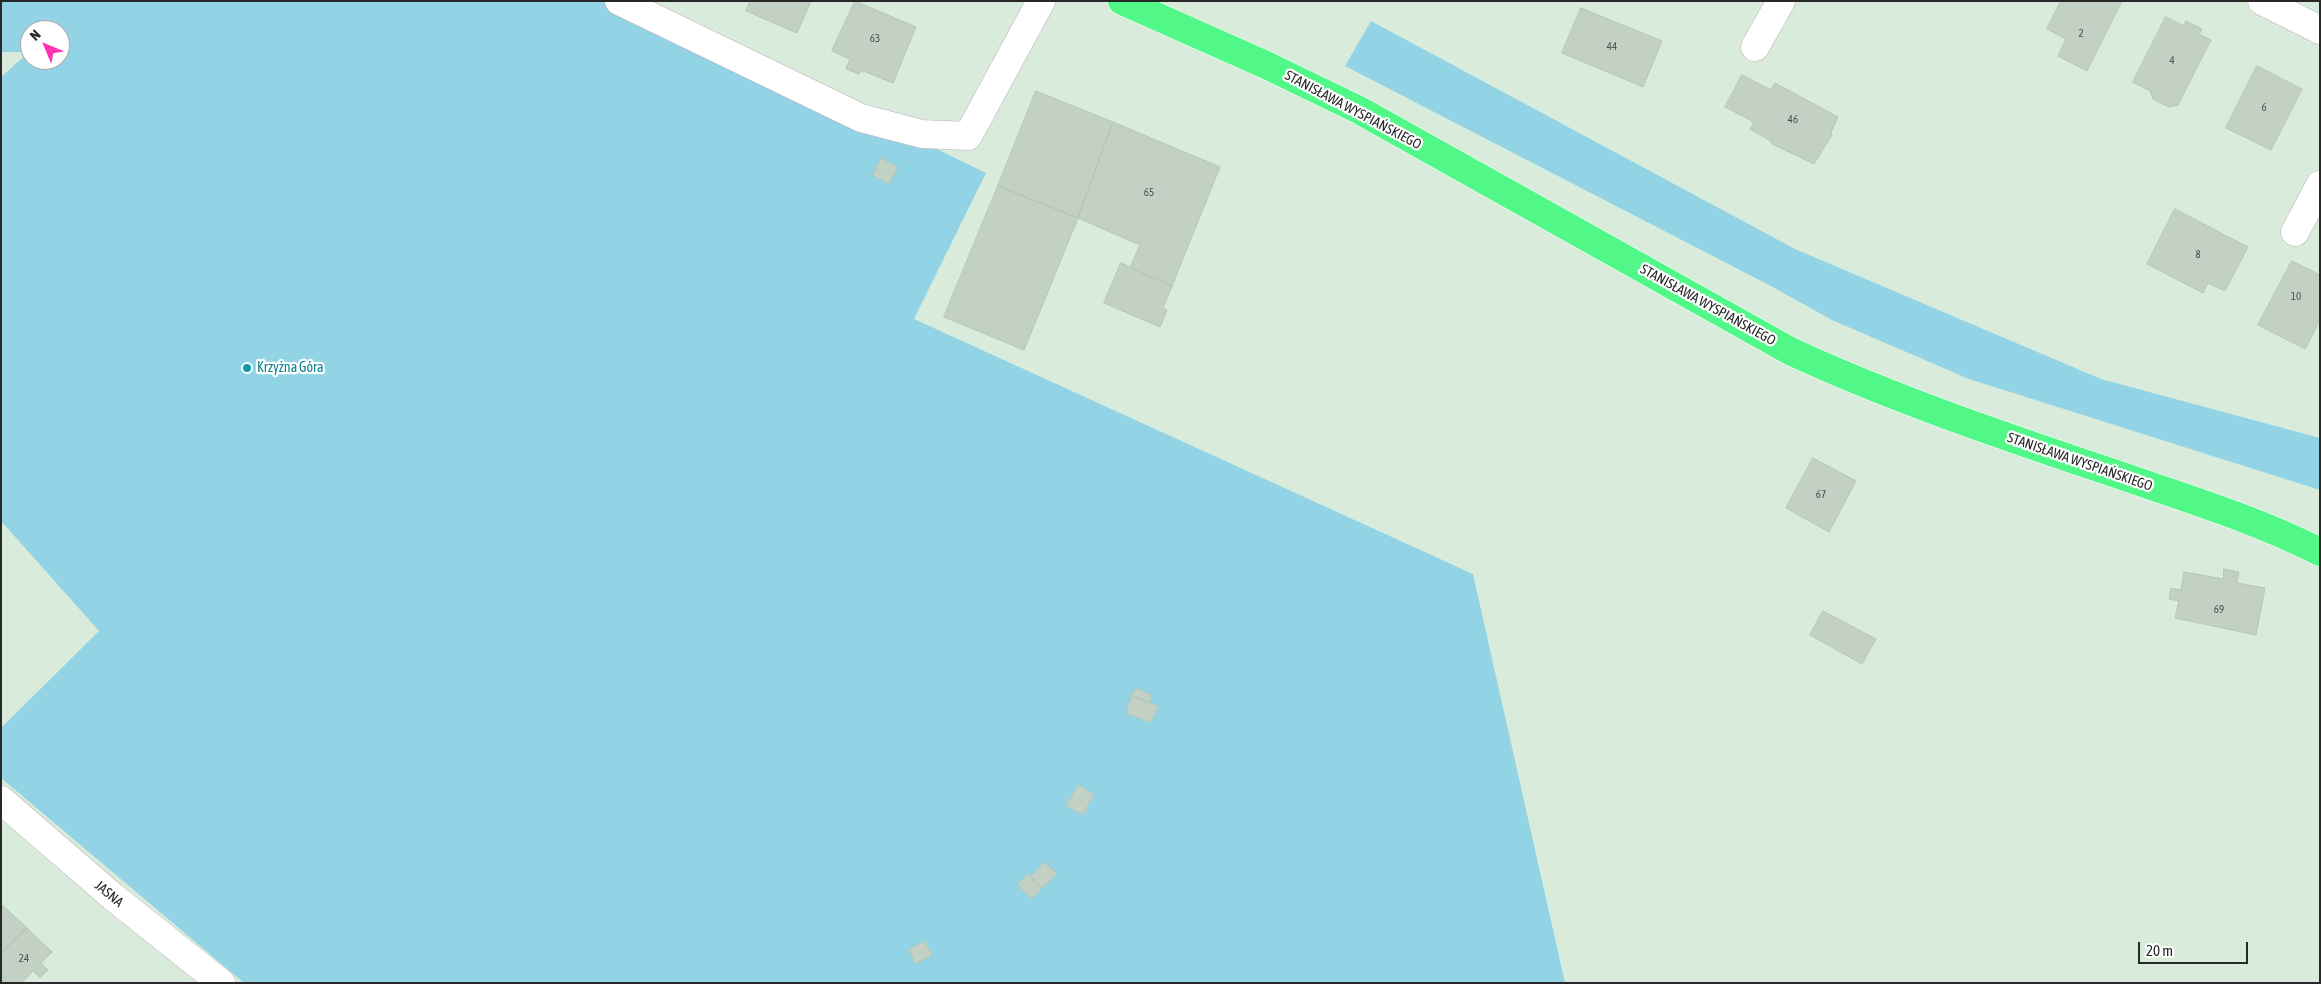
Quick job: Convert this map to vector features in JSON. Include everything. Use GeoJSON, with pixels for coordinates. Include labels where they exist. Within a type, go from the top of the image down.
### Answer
{"type":"FeatureCollection","features":[{"type":"Feature","properties":{"kind":"main road","name":"STANISŁAWA WYSPIAŃSKIEGO"},"geometry":{"type":"LineString","coordinates":[[1122,1],[1266,65],[1358,110],[1790,351],[1848,378],[1951,418],[2232,514],[2320,552]]}},
{"type":"Feature","properties":{"kind":"street"},"geometry":{"type":"LineString","coordinates":[[619,1],[861,118],[922,134],[968,136],[1041,1]]}},
{"type":"Feature","properties":{"kind":"street"},"geometry":{"type":"LineString","coordinates":[[1755,47],[1781,1]]}},
{"type":"Feature","properties":{"kind":"street"},"geometry":{"type":"LineString","coordinates":[[2262,1],[2320,30]]}},
{"type":"Feature","properties":{"kind":"street"},"geometry":{"type":"LineString","coordinates":[[2295,232],[2320,185]]}},
{"type":"Feature","properties":{"kind":"street","name":"JASNA"},"geometry":{"type":"LineString","coordinates":[[1,800],[112,896],[221,983]]}},
{"type":"Feature","properties":{"kind":"shaded area"},"geometry":{"type":"Polygon","coordinates":[[[1,1],[633,1],[986,173],[914,319],[1473,574],[1565,983],[244,983],[1,778],[1,728],[99,631],[1,521],[1,77],[20,60],[20,70],[70,70],[70,20],[20,20],[20,52],[1,52],[1,1]]]}},
{"type":"Feature","properties":{"kind":"shaded area"},"geometry":{"type":"Polygon","coordinates":[[[1371,21],[1795,249],[2101,379],[2320,438],[2320,490],[1969,379],[1832,320],[1767,284],[1345,66],[1371,21]]]}},
{"type":"Feature","properties":{"kind":"building"},"geometry":{"type":"Polygon","coordinates":[[[750,1],[811,1],[797,33],[746,11],[750,1]]]}},
{"type":"Feature","properties":{"kind":"building"},"geometry":{"type":"Polygon","coordinates":[[[855,1],[916,27],[893,83],[861,70],[859,74],[846,69],[850,59],[832,51],[855,1]]]}},
{"type":"Feature","properties":{"kind":"building"},"geometry":{"type":"Polygon","coordinates":[[[2061,1],[2122,1],[2087,71],[2058,56],[2066,39],[2047,29],[2061,1]]]}},
{"type":"Feature","properties":{"kind":"building"},"geometry":{"type":"Polygon","coordinates":[[[1581,8],[1662,41],[1643,87],[1562,53],[1581,8]]]}},
{"type":"Feature","properties":{"kind":"building"},"geometry":{"type":"Polygon","coordinates":[[[2166,17],[2184,26],[2186,21],[2202,29],[2199,34],[2211,40],[2178,105],[2169,107],[2153,99],[2150,91],[2133,82],[2166,17]]]}},
{"type":"Feature","properties":{"kind":"building"},"geometry":{"type":"Polygon","coordinates":[[[2257,66],[2302,89],[2271,150],[2226,128],[2257,66]]]}},
{"type":"Feature","properties":{"kind":"building"},"geometry":{"type":"Polygon","coordinates":[[[1742,75],[1771,90],[1775,83],[1838,117],[1831,132],[1832,135],[1814,164],[1772,144],[1771,141],[1750,129],[1754,122],[1725,107],[1742,75]]]}},
{"type":"Feature","properties":{"kind":"building"},"geometry":{"type":"Polygon","coordinates":[[[1036,91],[1113,122],[1078,218],[998,186],[1036,91]]]}},
{"type":"Feature","properties":{"kind":"building"},"geometry":{"type":"Polygon","coordinates":[[[1113,122],[1220,167],[1172,286],[1130,268],[1140,245],[1078,218],[1113,122]]]}},
{"type":"Feature","properties":{"kind":"building"},"geometry":{"type":"Polygon","coordinates":[[[881,158],[898,167],[889,184],[873,176],[881,158]]]}},
{"type":"Feature","properties":{"kind":"building"},"geometry":{"type":"Polygon","coordinates":[[[998,186],[1078,218],[1024,350],[944,317],[998,186]]]}},
{"type":"Feature","properties":{"kind":"building"},"geometry":{"type":"Polygon","coordinates":[[[2175,209],[2248,247],[2225,291],[2208,283],[2203,293],[2147,264],[2175,209]]]}},
{"type":"Feature","properties":{"kind":"building"},"geometry":{"type":"Polygon","coordinates":[[[2292,261],[2320,275],[2320,320],[2305,349],[2258,325],[2292,261]]]}},
{"type":"Feature","properties":{"kind":"building"},"geometry":{"type":"Polygon","coordinates":[[[1121,263],[1172,286],[1163,308],[1167,310],[1160,327],[1104,303],[1121,263]]]}},
{"type":"Feature","properties":{"kind":"building"},"geometry":{"type":"Polygon","coordinates":[[[1813,458],[1856,481],[1829,532],[1786,508],[1813,458]]]}},
{"type":"Feature","properties":{"kind":"building"},"geometry":{"type":"Polygon","coordinates":[[[2224,569],[2239,572],[2237,583],[2265,588],[2256,635],[2175,618],[2179,601],[2169,599],[2171,588],[2181,590],[2184,572],[2223,579],[2224,569]]]}},
{"type":"Feature","properties":{"kind":"building"},"geometry":{"type":"Polygon","coordinates":[[[1823,611],[1876,639],[1862,664],[1810,635],[1823,611]]]}},
{"type":"Feature","properties":{"kind":"building"},"geometry":{"type":"Polygon","coordinates":[[[1136,688],[1152,695],[1149,703],[1132,696],[1136,688]]]}},
{"type":"Feature","properties":{"kind":"building"},"geometry":{"type":"Polygon","coordinates":[[[1132,696],[1158,706],[1151,723],[1126,713],[1132,696]]]}},
{"type":"Feature","properties":{"kind":"building"},"geometry":{"type":"Polygon","coordinates":[[[1078,785],[1094,794],[1083,815],[1066,806],[1078,785]]]}},
{"type":"Feature","properties":{"kind":"building"},"geometry":{"type":"Polygon","coordinates":[[[1045,862],[1057,874],[1042,888],[1030,877],[1045,862]]]}},
{"type":"Feature","properties":{"kind":"building"},"geometry":{"type":"Polygon","coordinates":[[[1028,874],[1042,888],[1031,899],[1017,885],[1028,874]]]}},
{"type":"Feature","properties":{"kind":"building"},"geometry":{"type":"Polygon","coordinates":[[[1,906],[27,928],[1,954],[1,906]]]}},
{"type":"Feature","properties":{"kind":"building"},"geometry":{"type":"Polygon","coordinates":[[[27,928],[52,952],[41,963],[48,970],[40,978],[33,971],[22,983],[1,983],[1,954],[27,928]]]}},
{"type":"Feature","properties":{"kind":"building"},"geometry":{"type":"Polygon","coordinates":[[[925,941],[932,955],[915,964],[909,950],[925,941]]]}},
{"type":"Feature","properties":{"kind":"place","name":"Krzyżna Góra"},"geometry":{"type":"Point","coordinates":[247,368]}}]}
